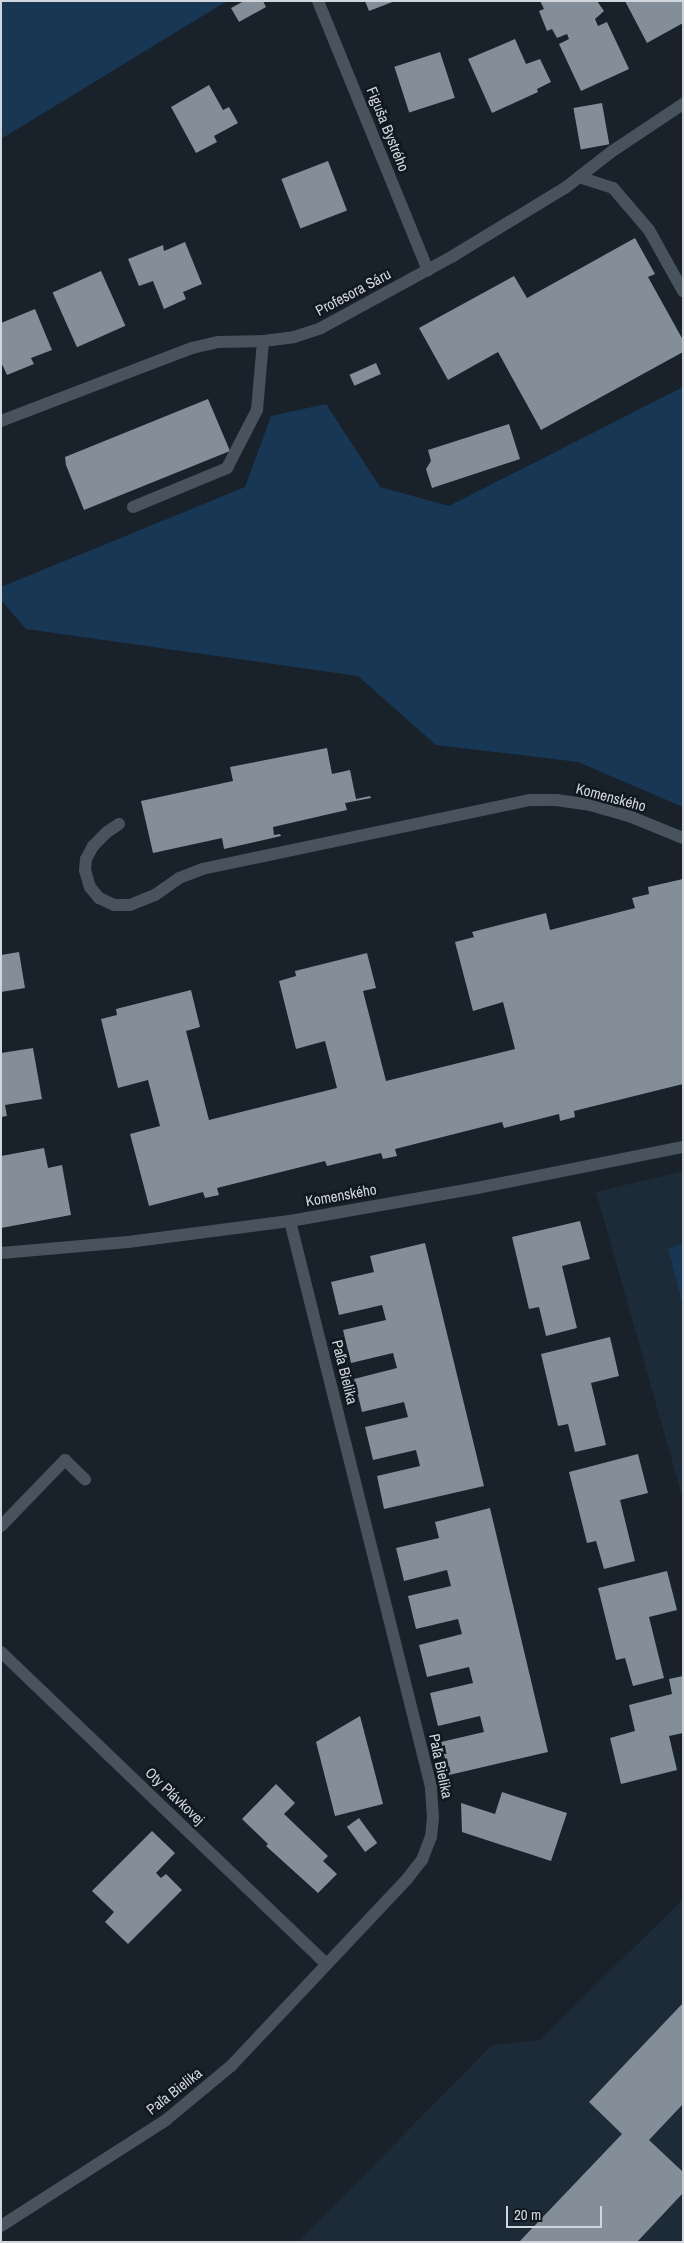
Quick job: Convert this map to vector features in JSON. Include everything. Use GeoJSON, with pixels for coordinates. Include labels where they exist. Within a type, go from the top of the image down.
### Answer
{"type":"FeatureCollection","features":[{"type":"Feature","properties":{"kind":"street","name":"Figuša Bystrého"},"geometry":{"type":"LineString","coordinates":[[318,1],[428,270]]}},
{"type":"Feature","properties":{"kind":"street","name":"Profesora Sáru"},"geometry":{"type":"LineString","coordinates":[[1,421],[192,348],[218,342],[264,341],[294,337],[321,328],[428,270],[565,188],[610,152],[683,104]]}},
{"type":"Feature","properties":{"kind":"street"},"geometry":{"type":"LineString","coordinates":[[579,177],[613,188],[649,230],[682,286]]}},
{"type":"Feature","properties":{"kind":"street"},"geometry":{"type":"LineString","coordinates":[[133,507],[227,468],[257,410],[264,341]]}},
{"type":"Feature","properties":{"kind":"street","name":"Komenského"},"geometry":{"type":"LineString","coordinates":[[119,824],[107,832],[93,846],[86,859],[84,870],[90,887],[99,898],[114,905],[130,905],[156,895],[179,878],[202,869],[529,800],[556,800],[590,805],[630,816],[683,838]]}},
{"type":"Feature","properties":{"kind":"street","name":"Komenského"},"geometry":{"type":"LineString","coordinates":[[1,1253],[128,1242],[290,1221],[477,1188],[683,1147]]}},
{"type":"Feature","properties":{"kind":"street","name":"Paľa Bielika"},"geometry":{"type":"LineString","coordinates":[[1,2226],[166,2120],[198,2095],[230,2066],[422,1860],[431,1837],[434,1818],[431,1788],[290,1221]]}},
{"type":"Feature","properties":{"kind":"street"},"geometry":{"type":"LineString","coordinates":[[1,1526],[65,1460],[85,1479]]}},
{"type":"Feature","properties":{"kind":"street","name":"Oty Plávkovej"},"geometry":{"type":"LineString","coordinates":[[1,1652],[326,1964]]}},
{"type":"Feature","properties":{"kind":"shaded area"},"geometry":{"type":"Polygon","coordinates":[[[1,1],[227,1],[1,139],[1,1]]]}},
{"type":"Feature","properties":{"kind":"shaded area"},"geometry":{"type":"Polygon","coordinates":[[[683,387],[683,807],[578,762],[436,745],[358,676],[26,629],[1,600],[1,587],[245,487],[271,416],[326,404],[380,487],[449,506],[683,387]]]}},
{"type":"Feature","properties":{"kind":"shaded area"},"geometry":{"type":"Polygon","coordinates":[[[683,1171],[683,1500],[596,1192],[683,1171]]]}},
{"type":"Feature","properties":{"kind":"shaded area"},"geometry":{"type":"Polygon","coordinates":[[[683,1244],[683,1307],[668,1248],[683,1244]]]}},
{"type":"Feature","properties":{"kind":"shaded area"},"geometry":{"type":"Polygon","coordinates":[[[683,1899],[683,2242],[298,2242],[492,2045],[540,2040],[683,1899]]]}},
{"type":"Feature","properties":{"kind":"building"},"geometry":{"type":"Polygon","coordinates":[[[244,1],[263,1],[266,7],[239,22],[231,8],[244,1]]]}},
{"type":"Feature","properties":{"kind":"building"},"geometry":{"type":"Polygon","coordinates":[[[365,1],[395,1],[369,11],[365,1]]]}},
{"type":"Feature","properties":{"kind":"building"},"geometry":{"type":"Polygon","coordinates":[[[540,1],[597,1],[604,11],[595,19],[598,26],[607,22],[629,69],[581,91],[559,44],[569,39],[567,34],[557,38],[552,29],[547,31],[539,11],[544,9],[540,1]]]}},
{"type":"Feature","properties":{"kind":"building"},"geometry":{"type":"Polygon","coordinates":[[[625,1],[682,1],[683,23],[647,43],[625,1]]]}},
{"type":"Feature","properties":{"kind":"building"},"geometry":{"type":"Polygon","coordinates":[[[515,39],[526,64],[540,59],[551,82],[537,89],[538,92],[492,113],[468,59],[515,39]]]}},
{"type":"Feature","properties":{"kind":"building"},"geometry":{"type":"Polygon","coordinates":[[[440,52],[455,98],[409,112],[394,67],[440,52]]]}},
{"type":"Feature","properties":{"kind":"building"},"geometry":{"type":"Polygon","coordinates":[[[209,85],[223,110],[229,107],[238,123],[214,136],[217,142],[196,153],[171,107],[209,85]]]}},
{"type":"Feature","properties":{"kind":"building"},"geometry":{"type":"Polygon","coordinates":[[[602,103],[609,144],[581,149],[573,108],[602,103]]]}},
{"type":"Feature","properties":{"kind":"building"},"geometry":{"type":"Polygon","coordinates":[[[328,161],[347,210],[300,228],[281,179],[328,161]]]}},
{"type":"Feature","properties":{"kind":"building"},"geometry":{"type":"Polygon","coordinates":[[[635,238],[655,274],[648,277],[683,340],[683,352],[541,430],[498,352],[448,380],[419,328],[514,276],[527,298],[635,238]]]}},
{"type":"Feature","properties":{"kind":"building"},"geometry":{"type":"Polygon","coordinates":[[[185,242],[202,284],[183,292],[186,299],[164,309],[153,281],[139,286],[128,259],[163,245],[164,251],[185,242]]]}},
{"type":"Feature","properties":{"kind":"building"},"geometry":{"type":"Polygon","coordinates":[[[101,271],[125,326],[77,347],[53,293],[101,271]]]}},
{"type":"Feature","properties":{"kind":"building"},"geometry":{"type":"Polygon","coordinates":[[[35,309],[52,350],[31,358],[34,364],[7,375],[1,362],[1,323],[35,309]]]}},
{"type":"Feature","properties":{"kind":"building"},"geometry":{"type":"Polygon","coordinates":[[[376,363],[381,374],[354,386],[350,375],[376,363]]]}},
{"type":"Feature","properties":{"kind":"building"},"geometry":{"type":"Polygon","coordinates":[[[208,399],[230,451],[84,510],[66,465],[65,457],[208,399]]]}},
{"type":"Feature","properties":{"kind":"building"},"geometry":{"type":"Polygon","coordinates":[[[509,424],[520,459],[432,488],[426,469],[431,461],[428,450],[509,424]]]}},
{"type":"Feature","properties":{"kind":"building"},"geometry":{"type":"Polygon","coordinates":[[[327,748],[332,774],[350,770],[356,799],[370,796],[371,798],[345,803],[347,810],[273,827],[274,835],[280,834],[281,836],[224,849],[222,838],[153,853],[141,801],[233,781],[230,767],[327,748]]]}},
{"type":"Feature","properties":{"kind":"building"},"geometry":{"type":"Polygon","coordinates":[[[683,879],[683,1084],[574,1111],[575,1117],[560,1121],[559,1114],[504,1128],[502,1122],[395,1149],[397,1156],[383,1159],[381,1153],[327,1166],[325,1161],[217,1188],[219,1195],[205,1198],[203,1192],[149,1206],[130,1134],[160,1126],[148,1080],[118,1088],[101,1019],[117,1015],[116,1009],[191,990],[200,1027],[186,1031],[209,1120],[337,1088],[325,1041],[296,1049],[279,981],[296,976],[295,971],[367,953],[376,988],[363,991],[386,1081],[515,1049],[503,1002],[473,1011],[455,942],[474,937],[472,932],[546,913],[550,930],[635,908],[632,898],[649,894],[648,887],[683,879]]]}},
{"type":"Feature","properties":{"kind":"building"},"geometry":{"type":"Polygon","coordinates":[[[19,952],[25,988],[1,992],[1,955],[19,952]]]}},
{"type":"Feature","properties":{"kind":"building"},"geometry":{"type":"Polygon","coordinates":[[[33,1048],[42,1099],[5,1105],[7,1116],[1,1117],[1,1053],[33,1048]]]}},
{"type":"Feature","properties":{"kind":"building"},"geometry":{"type":"Polygon","coordinates":[[[44,1148],[48,1168],[62,1165],[71,1215],[1,1228],[1,1156],[44,1148]]]}},
{"type":"Feature","properties":{"kind":"building"},"geometry":{"type":"Polygon","coordinates":[[[580,1221],[590,1259],[562,1266],[577,1328],[546,1336],[539,1307],[529,1309],[512,1237],[580,1221]]]}},
{"type":"Feature","properties":{"kind":"building"},"geometry":{"type":"Polygon","coordinates":[[[425,1243],[484,1486],[384,1509],[377,1476],[420,1466],[416,1450],[373,1460],[365,1427],[408,1417],[404,1402],[362,1412],[354,1379],[397,1368],[393,1353],[351,1363],[343,1330],[386,1320],[382,1305],[339,1315],[331,1282],[374,1272],[370,1256],[425,1243]]]}},
{"type":"Feature","properties":{"kind":"building"},"geometry":{"type":"Polygon","coordinates":[[[610,1337],[619,1376],[591,1383],[606,1445],[575,1452],[568,1424],[558,1426],[541,1354],[610,1337]]]}},
{"type":"Feature","properties":{"kind":"building"},"geometry":{"type":"Polygon","coordinates":[[[638,1454],[648,1493],[620,1500],[635,1561],[604,1569],[596,1541],[587,1543],[569,1472],[638,1454]]]}},
{"type":"Feature","properties":{"kind":"building"},"geometry":{"type":"Polygon","coordinates":[[[490,1508],[548,1752],[449,1775],[441,1742],[484,1732],[480,1716],[438,1726],[430,1693],[473,1683],[469,1667],[427,1677],[419,1645],[462,1634],[458,1619],[416,1629],[408,1596],[451,1586],[447,1570],[404,1581],[396,1548],[439,1538],[435,1522],[490,1508]]]}},
{"type":"Feature","properties":{"kind":"building"},"geometry":{"type":"Polygon","coordinates":[[[667,1571],[677,1610],[649,1617],[664,1678],[633,1686],[625,1658],[616,1660],[598,1588],[667,1571]]]}},
{"type":"Feature","properties":{"kind":"building"},"geometry":{"type":"Polygon","coordinates":[[[683,1676],[683,1733],[669,1736],[677,1770],[621,1784],[610,1738],[635,1731],[629,1705],[672,1694],[669,1679],[683,1676]]]}},
{"type":"Feature","properties":{"kind":"building"},"geometry":{"type":"Polygon","coordinates":[[[360,1716],[383,1804],[335,1816],[316,1742],[360,1716]]]}},
{"type":"Feature","properties":{"kind":"building"},"geometry":{"type":"Polygon","coordinates":[[[276,1784],[295,1803],[284,1814],[328,1856],[323,1861],[337,1874],[318,1893],[266,1846],[268,1844],[242,1819],[276,1784]]]}},
{"type":"Feature","properties":{"kind":"building"},"geometry":{"type":"Polygon","coordinates":[[[502,1792],[567,1813],[551,1861],[462,1832],[461,1803],[495,1814],[502,1792]]]}},
{"type":"Feature","properties":{"kind":"building"},"geometry":{"type":"Polygon","coordinates":[[[359,1818],[377,1843],[365,1852],[347,1827],[359,1818]]]}},
{"type":"Feature","properties":{"kind":"building"},"geometry":{"type":"Polygon","coordinates":[[[152,1831],[175,1853],[156,1873],[161,1878],[166,1874],[182,1890],[128,1944],[105,1922],[114,1912],[92,1891],[152,1831]]]}},
{"type":"Feature","properties":{"kind":"building"},"geometry":{"type":"Polygon","coordinates":[[[683,2003],[683,2104],[649,2140],[683,2172],[683,2193],[637,2242],[519,2242],[622,2134],[589,2102],[683,2003]]]}}]}
